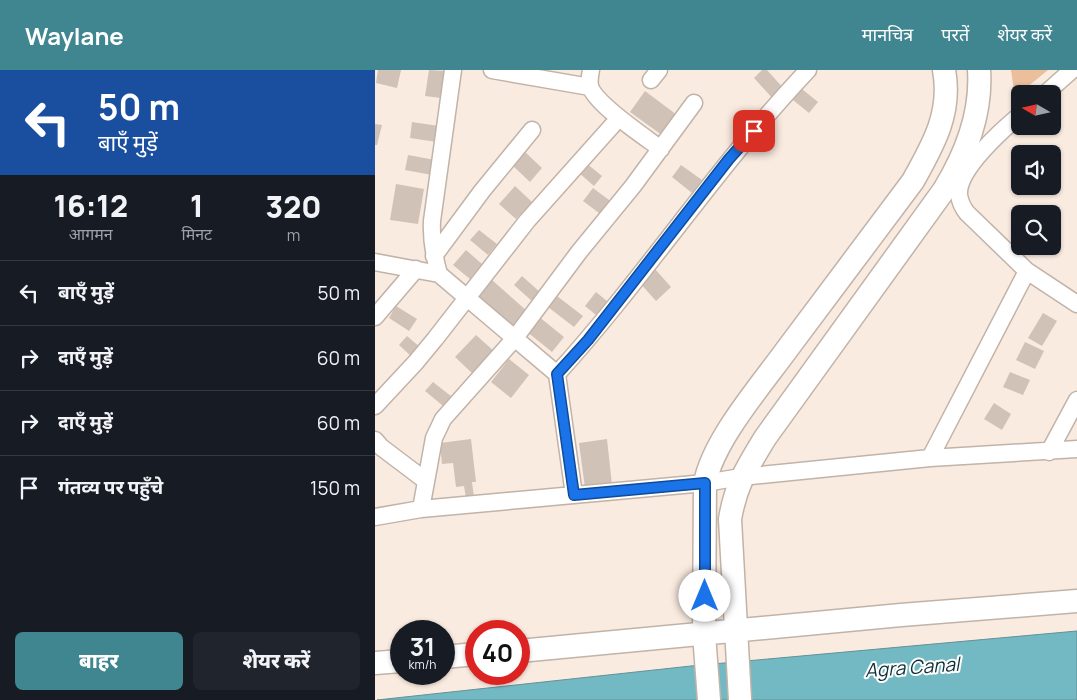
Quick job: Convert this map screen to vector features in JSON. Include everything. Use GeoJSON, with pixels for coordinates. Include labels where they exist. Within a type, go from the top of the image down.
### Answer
{"type":"FeatureCollection","features":[{"type":"Feature","properties":{"kind":"street"},"geometry":{"type":"LineString","coordinates":[[439,274],[431,236],[432,221],[453,70]]}},
{"type":"Feature","properties":{"kind":"street"},"geometry":{"type":"LineString","coordinates":[[492,70],[590,87]]}},
{"type":"Feature","properties":{"kind":"street"},"geometry":{"type":"LineString","coordinates":[[591,70],[590,87],[595,95],[619,118],[661,149]]}},
{"type":"Feature","properties":{"kind":"street"},"geometry":{"type":"LineString","coordinates":[[557,374],[588,340],[729,159],[808,70]]}},
{"type":"Feature","properties":{"kind":"street"},"geometry":{"type":"LineString","coordinates":[[709,700],[704,644],[705,483],[707,472],[715,453],[742,410],[913,181],[933,146],[944,114],[946,79],[944,70]]}},
{"type":"Feature","properties":{"kind":"street"},"geometry":{"type":"LineString","coordinates":[[740,700],[730,519],[734,497],[741,477],[765,438],[959,167],[970,139],[978,102],[979,70]]}},
{"type":"Feature","properties":{"kind":"street"},"geometry":{"type":"LineString","coordinates":[[1055,85],[1072,70]]}},
{"type":"Feature","properties":{"kind":"street"},"geometry":{"type":"LineString","coordinates":[[421,509],[434,438],[437,428],[443,419],[515,338],[661,149],[694,103]]}},
{"type":"Feature","properties":{"kind":"street"},"geometry":{"type":"LineString","coordinates":[[375,406],[416,362],[527,221],[619,118]]}},
{"type":"Feature","properties":{"kind":"street"},"geometry":{"type":"LineString","coordinates":[[1011,122],[996,135],[961,180],[959,194],[962,206],[1027,271],[1077,304]]}},
{"type":"Feature","properties":{"kind":"street"},"geometry":{"type":"LineString","coordinates":[[434,256],[482,191],[532,130]]}},
{"type":"Feature","properties":{"kind":"street"},"geometry":{"type":"LineString","coordinates":[[375,262],[439,274],[557,374],[574,495]]}},
{"type":"Feature","properties":{"kind":"street"},"geometry":{"type":"LineString","coordinates":[[375,317],[416,269]]}},
{"type":"Feature","properties":{"kind":"street"},"geometry":{"type":"LineString","coordinates":[[930,458],[1027,271]]}},
{"type":"Feature","properties":{"kind":"street"},"geometry":{"type":"LineString","coordinates":[[1049,452],[1077,400]]}},
{"type":"Feature","properties":{"kind":"street"},"geometry":{"type":"LineString","coordinates":[[375,440],[381,447],[426,481]]}},
{"type":"Feature","properties":{"kind":"street"},"geometry":{"type":"LineString","coordinates":[[375,517],[421,509],[705,483],[741,477],[930,458],[1077,449]]}},
{"type":"Feature","properties":{"kind":"street"},"geometry":{"type":"LineString","coordinates":[[530,651],[704,644],[735,630],[1077,601]]}},
{"type":"Feature","properties":{"kind":"street"},"geometry":{"type":"LineString","coordinates":[[375,663],[390,662]]}},
{"type":"Feature","properties":{"kind":"shaded area"},"geometry":{"type":"Polygon","coordinates":[[[1011,70],[1048,70],[1030,85],[1013,85],[1011,70]]]}},
{"type":"Feature","properties":{"kind":"water","name":"Agra Canal"},"geometry":{"type":"Polygon","coordinates":[[[1077,631],[1077,700],[377,700],[530,685],[530,683],[691,666],[1077,631]]]}},
{"type":"Feature","properties":{"kind":"building"},"geometry":{"type":"Polygon","coordinates":[[[378,70],[401,70],[397,88],[376,83],[378,70]]]}},
{"type":"Feature","properties":{"kind":"building"},"geometry":{"type":"Polygon","coordinates":[[[429,70],[445,71],[441,98],[425,96],[429,70]]]}},
{"type":"Feature","properties":{"kind":"building"},"geometry":{"type":"Polygon","coordinates":[[[762,70],[767,70],[785,90],[774,100],[754,78],[762,70]]]}},
{"type":"Feature","properties":{"kind":"building"},"geometry":{"type":"Polygon","coordinates":[[[797,85],[818,102],[809,113],[788,96],[797,85]]]}},
{"type":"Feature","properties":{"kind":"building"},"geometry":{"type":"Polygon","coordinates":[[[645,91],[681,118],[666,138],[630,112],[645,91]]]}},
{"type":"Feature","properties":{"kind":"building"},"geometry":{"type":"Polygon","coordinates":[[[412,122],[439,126],[437,142],[410,138],[412,122]]]}},
{"type":"Feature","properties":{"kind":"building"},"geometry":{"type":"Polygon","coordinates":[[[375,124],[382,125],[377,145],[375,145],[375,124]]]}},
{"type":"Feature","properties":{"kind":"building"},"geometry":{"type":"Polygon","coordinates":[[[524,151],[542,168],[530,182],[512,165],[524,151]]]}},
{"type":"Feature","properties":{"kind":"building"},"geometry":{"type":"Polygon","coordinates":[[[408,155],[435,160],[432,175],[405,170],[408,155]]]}},
{"type":"Feature","properties":{"kind":"building"},"geometry":{"type":"Polygon","coordinates":[[[586,163],[602,176],[594,186],[578,172],[586,163]]]}},
{"type":"Feature","properties":{"kind":"building"},"geometry":{"type":"Polygon","coordinates":[[[681,165],[702,180],[692,193],[672,177],[681,165]]]}},
{"type":"Feature","properties":{"kind":"building"},"geometry":{"type":"Polygon","coordinates":[[[396,184],[424,189],[418,224],[390,220],[396,184]]]}},
{"type":"Feature","properties":{"kind":"building"},"geometry":{"type":"Polygon","coordinates":[[[515,186],[532,202],[516,219],[499,204],[515,186]]]}},
{"type":"Feature","properties":{"kind":"building"},"geometry":{"type":"Polygon","coordinates":[[[593,188],[613,203],[603,216],[583,201],[593,188]]]}},
{"type":"Feature","properties":{"kind":"building"},"geometry":{"type":"Polygon","coordinates":[[[479,230],[497,244],[488,255],[470,240],[479,230]]]}},
{"type":"Feature","properties":{"kind":"building"},"geometry":{"type":"Polygon","coordinates":[[[466,250],[482,264],[470,279],[453,265],[466,250]]]}},
{"type":"Feature","properties":{"kind":"building"},"geometry":{"type":"Polygon","coordinates":[[[655,269],[671,287],[656,301],[640,283],[655,269]]]}},
{"type":"Feature","properties":{"kind":"building"},"geometry":{"type":"Polygon","coordinates":[[[522,276],[541,293],[533,302],[514,285],[522,276]]]}},
{"type":"Feature","properties":{"kind":"building"},"geometry":{"type":"Polygon","coordinates":[[[492,280],[527,311],[513,327],[478,297],[492,280]]]}},
{"type":"Feature","properties":{"kind":"building"},"geometry":{"type":"Polygon","coordinates":[[[596,292],[613,306],[602,320],[585,306],[596,292]]]}},
{"type":"Feature","properties":{"kind":"building"},"geometry":{"type":"Polygon","coordinates":[[[557,296],[583,316],[574,327],[548,307],[557,296]]]}},
{"type":"Feature","properties":{"kind":"building"},"geometry":{"type":"Polygon","coordinates":[[[396,306],[417,319],[409,331],[389,318],[396,306]]]}},
{"type":"Feature","properties":{"kind":"building"},"geometry":{"type":"Polygon","coordinates":[[[1043,313],[1057,321],[1042,346],[1028,338],[1043,313]]]}},
{"type":"Feature","properties":{"kind":"building"},"geometry":{"type":"Polygon","coordinates":[[[538,316],[564,337],[552,352],[526,331],[538,316]]]}},
{"type":"Feature","properties":{"kind":"building"},"geometry":{"type":"Polygon","coordinates":[[[476,335],[495,352],[474,375],[455,357],[476,335]]]}},
{"type":"Feature","properties":{"kind":"building"},"geometry":{"type":"Polygon","coordinates":[[[407,336],[421,348],[412,357],[399,345],[407,336]]]}},
{"type":"Feature","properties":{"kind":"building"},"geometry":{"type":"Polygon","coordinates":[[[1025,342],[1044,351],[1035,369],[1016,360],[1025,342]]]}},
{"type":"Feature","properties":{"kind":"building"},"geometry":{"type":"Polygon","coordinates":[[[509,359],[529,375],[511,398],[491,382],[509,359]]]}},
{"type":"Feature","properties":{"kind":"building"},"geometry":{"type":"Polygon","coordinates":[[[1010,372],[1030,380],[1023,395],[1003,387],[1010,372]]]}},
{"type":"Feature","properties":{"kind":"building"},"geometry":{"type":"Polygon","coordinates":[[[433,382],[456,400],[448,410],[425,391],[433,382]]]}},
{"type":"Feature","properties":{"kind":"building"},"geometry":{"type":"Polygon","coordinates":[[[994,403],[1011,414],[1002,430],[984,419],[994,403]]]}},
{"type":"Feature","properties":{"kind":"building"},"geometry":{"type":"Polygon","coordinates":[[[471,439],[476,482],[472,482],[474,497],[466,498],[464,486],[456,487],[453,463],[442,464],[440,443],[471,439]]]}},
{"type":"Feature","properties":{"kind":"building"},"geometry":{"type":"Polygon","coordinates":[[[607,439],[612,485],[585,488],[579,443],[607,439]]]}},
{"type":"Feature","properties":{"kind":"route"},"geometry":{"type":"LineString","coordinates":[[705,596],[705,483],[574,495],[557,374],[588,340],[729,159],[754,131]]}}]}
